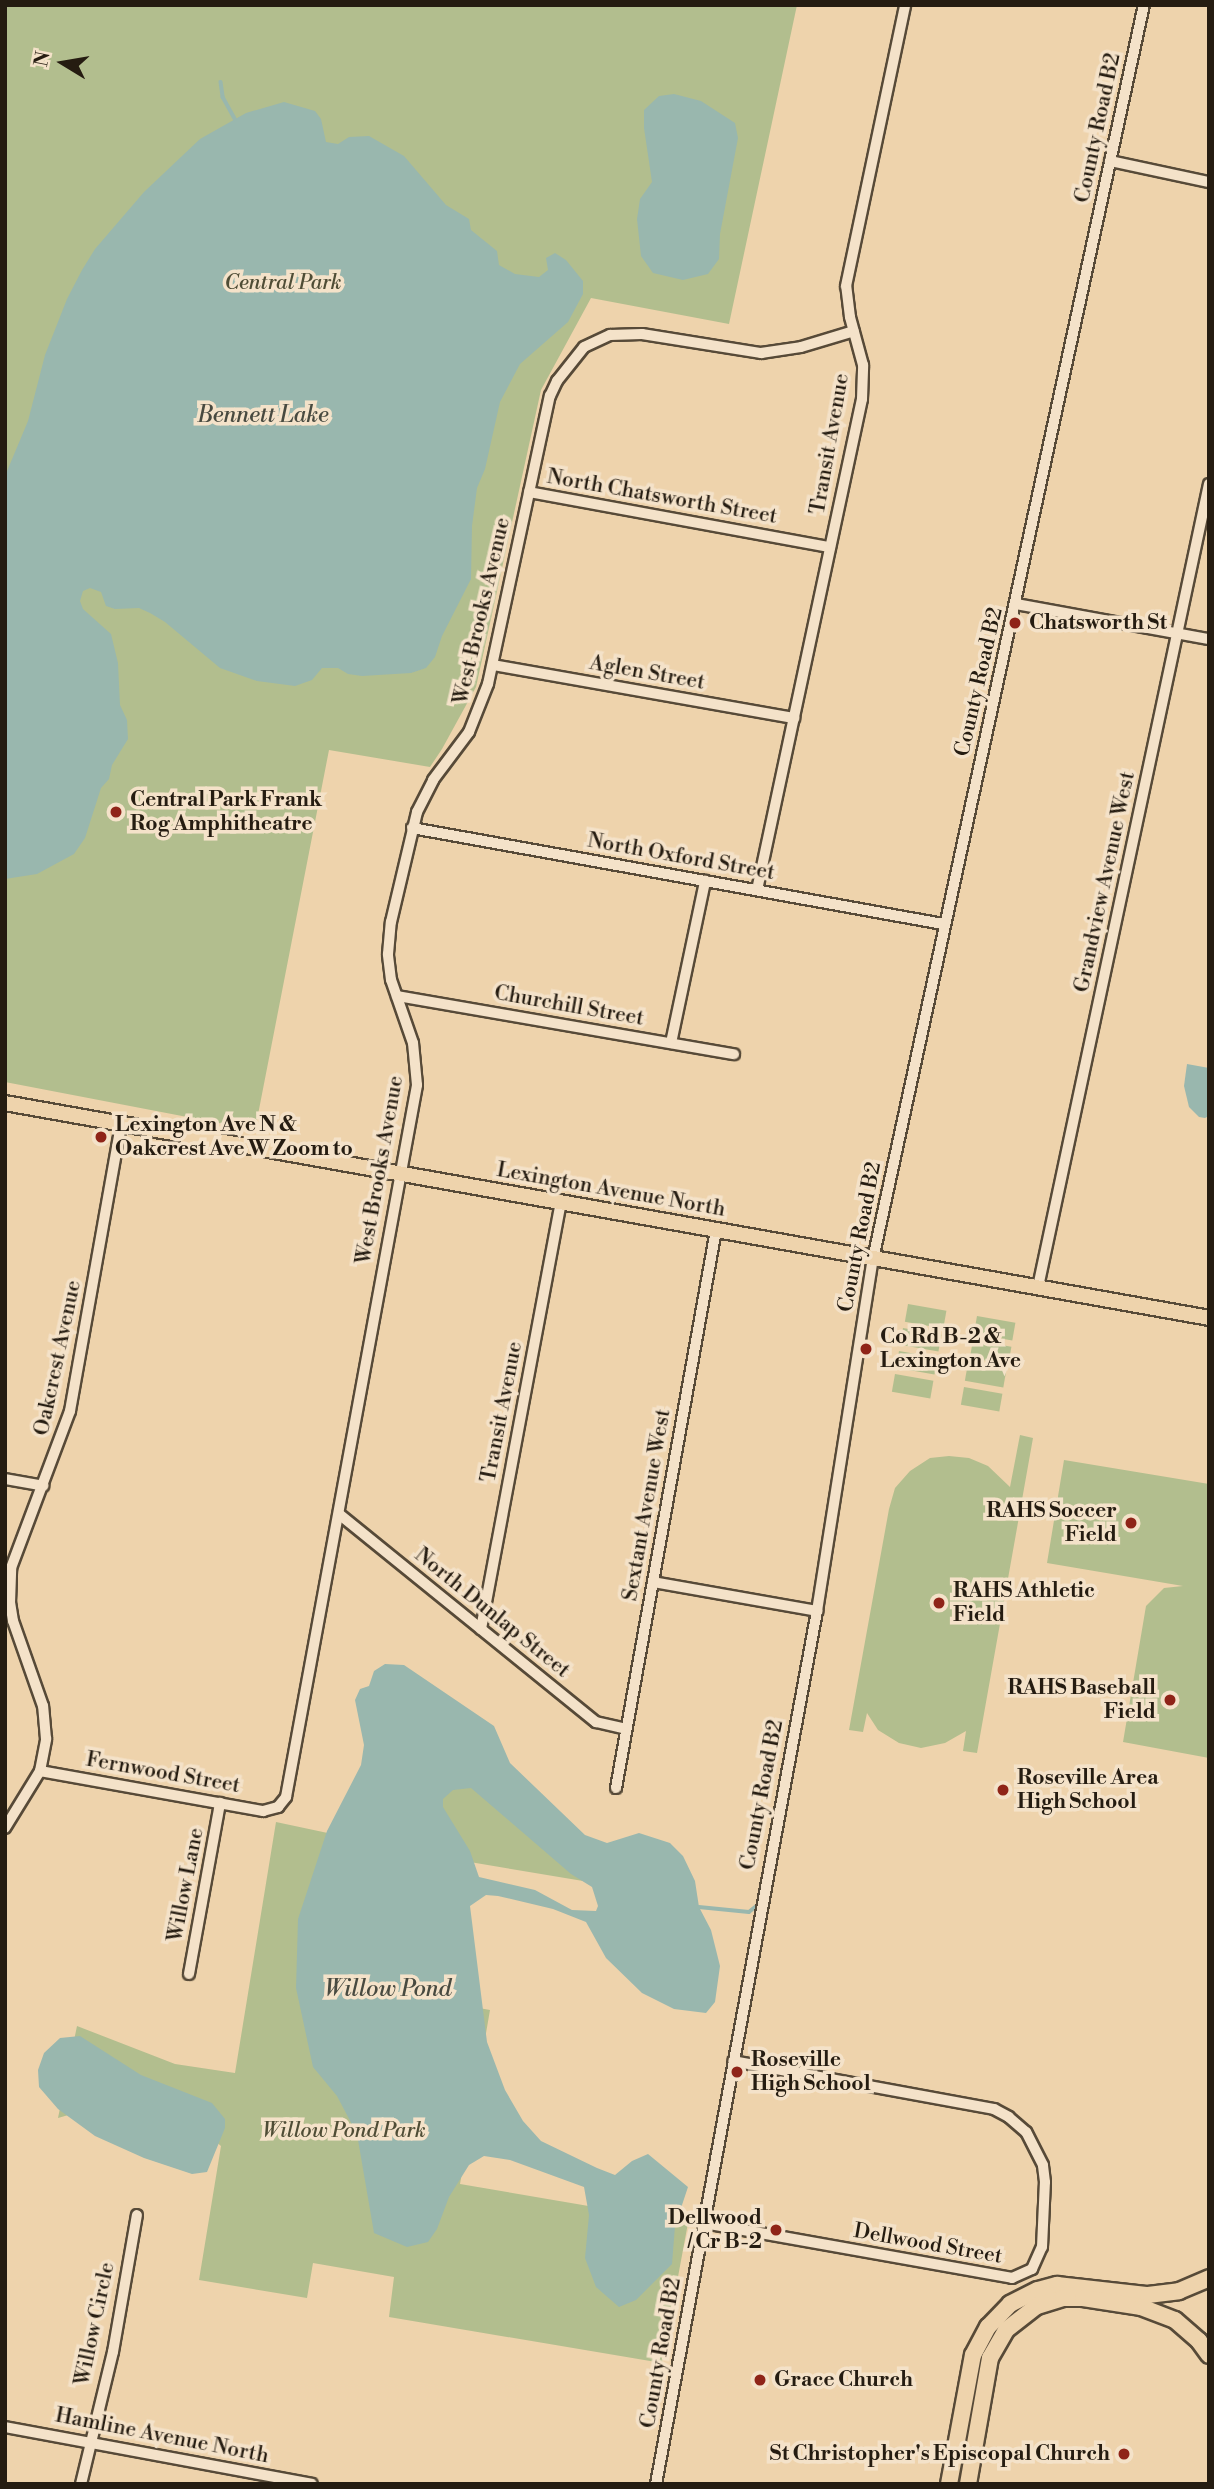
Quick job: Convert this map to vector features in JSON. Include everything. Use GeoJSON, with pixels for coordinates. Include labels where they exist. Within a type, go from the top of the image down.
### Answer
{"type":"FeatureCollection","features":[{"type":"Feature","properties":{"kind":"highway"},"geometry":{"type":"LineString","coordinates":[[949,2484],[973,2355],[988,2327],[1010,2304],[1038,2290],[1058,2286],[1156,2295],[1179,2291],[1209,2278]]}},
{"type":"Feature","properties":{"kind":"highway"},"geometry":{"type":"LineString","coordinates":[[968,2484],[990,2358],[1006,2330],[1037,2306],[1063,2298],[1083,2298],[1142,2307],[1175,2320],[1199,2341],[1209,2355]]}},
{"type":"Feature","properties":{"kind":"main road","name":"Lexington Avenue North"},"geometry":{"type":"LineString","coordinates":[[5,1103],[1209,1318]]}},
{"type":"Feature","properties":{"kind":"street","name":"Transit Avenue"},"geometry":{"type":"LineString","coordinates":[[757,890],[864,381],[847,302],[849,269],[905,5]]}},
{"type":"Feature","properties":{"kind":"street","name":"County Road B2"},"geometry":{"type":"LineString","coordinates":[[656,2484],[817,1611],[873,1259],[943,924],[1016,604],[1144,5]]}},
{"type":"Feature","properties":{"kind":"street"},"geometry":{"type":"LineString","coordinates":[[1111,161],[1209,182]]}},
{"type":"Feature","properties":{"kind":"street","name":"West Brooks Avenue"},"geometry":{"type":"LineString","coordinates":[[278,1807],[286,1797],[339,1514],[398,1173],[415,1098],[417,1072],[413,1043],[391,981],[388,941],[412,828],[433,780],[476,719],[493,665],[528,492],[554,388],[575,355],[597,340],[624,332],[761,353],[782,351],[854,331]]}},
{"type":"Feature","properties":{"kind":"street","name":"Grandview Avenue West"},"geometry":{"type":"LineString","coordinates":[[1038,1287],[1209,484]]}},
{"type":"Feature","properties":{"kind":"street","name":"North Chatsworth Street"},"geometry":{"type":"LineString","coordinates":[[528,492],[830,547]]}},
{"type":"Feature","properties":{"kind":"street"},"geometry":{"type":"LineString","coordinates":[[1016,604],[1209,639]]}},
{"type":"Feature","properties":{"kind":"street","name":"Aglen Street"},"geometry":{"type":"LineString","coordinates":[[493,665],[794,718]]}},
{"type":"Feature","properties":{"kind":"street","name":"North Oxford Street"},"geometry":{"type":"LineString","coordinates":[[412,828],[943,924]]}},
{"type":"Feature","properties":{"kind":"street"},"geometry":{"type":"LineString","coordinates":[[671,1042],[705,881]]}},
{"type":"Feature","properties":{"kind":"street","name":"Churchill Street"},"geometry":{"type":"LineString","coordinates":[[397,996],[734,1055]]}},
{"type":"Feature","properties":{"kind":"street","name":"Oakcrest Avenue"},"geometry":{"type":"LineString","coordinates":[[5,1828],[40,1771],[46,1739],[43,1706],[13,1621],[9,1585],[16,1550],[61,1441],[76,1384],[121,1125]]}},
{"type":"Feature","properties":{"kind":"street","name":"Transit Avenue"},"geometry":{"type":"LineString","coordinates":[[481,1629],[561,1202]]}},
{"type":"Feature","properties":{"kind":"street","name":"Sextant Avenue West"},"geometry":{"type":"LineString","coordinates":[[616,1788],[716,1230]]}},
{"type":"Feature","properties":{"kind":"street"},"geometry":{"type":"LineString","coordinates":[[5,1479],[43,1486]]}},
{"type":"Feature","properties":{"kind":"street","name":"North Dunlap Street"},"geometry":{"type":"LineString","coordinates":[[339,1514],[596,1721],[626,1729]]}},
{"type":"Feature","properties":{"kind":"street"},"geometry":{"type":"LineString","coordinates":[[653,1582],[817,1611]]}},
{"type":"Feature","properties":{"kind":"street","name":"Fernwood Street"},"geometry":{"type":"LineString","coordinates":[[40,1771],[263,1811],[278,1807]]}},
{"type":"Feature","properties":{"kind":"street","name":"Willow Lane"},"geometry":{"type":"LineString","coordinates":[[189,1975],[220,1803]]}},
{"type":"Feature","properties":{"kind":"street","name":"Dellwood Street"},"geometry":{"type":"LineString","coordinates":[[704,2223],[1012,2278],[1032,2269],[1042,2247],[1045,2182],[1043,2165],[1026,2132],[1009,2117],[994,2109],[733,2061]]}},
{"type":"Feature","properties":{"kind":"street","name":"Willow Circle"},"geometry":{"type":"LineString","coordinates":[[89,2442],[113,2352],[137,2215]]}},
{"type":"Feature","properties":{"kind":"street","name":"Hamline Avenue North"},"geometry":{"type":"LineString","coordinates":[[5,2427],[312,2484]]}},
{"type":"Feature","properties":{"kind":"street"},"geometry":{"type":"LineString","coordinates":[[81,2484],[89,2442]]}},
{"type":"Feature","properties":{"kind":"green space","name":"Central Park"},"geometry":{"type":"Polygon","coordinates":[[[5,5],[797,5],[729,324],[591,298],[541,390],[476,687],[442,749],[430,767],[329,750],[255,1130],[5,1082],[5,5]]]}},
{"type":"Feature","properties":{"kind":"green space"},"geometry":{"type":"Polygon","coordinates":[[[908,1304],[946,1311],[943,1328],[905,1322],[908,1304]]]}},
{"type":"Feature","properties":{"kind":"green space"},"geometry":{"type":"Polygon","coordinates":[[[977,1316],[1015,1323],[1012,1340],[974,1334],[977,1316]]]}},
{"type":"Feature","properties":{"kind":"green space"},"geometry":{"type":"Polygon","coordinates":[[[903,1328],[941,1335],[938,1352],[900,1345],[903,1328]]]}},
{"type":"Feature","properties":{"kind":"green space"},"geometry":{"type":"Polygon","coordinates":[[[973,1340],[1011,1347],[1008,1364],[970,1358],[973,1340]]]}},
{"type":"Feature","properties":{"kind":"green space"},"geometry":{"type":"Polygon","coordinates":[[[899,1351],[937,1358],[934,1375],[896,1368],[899,1351]]]}},
{"type":"Feature","properties":{"kind":"green space"},"geometry":{"type":"Polygon","coordinates":[[[968,1363],[1006,1370],[1003,1387],[965,1381],[968,1363]]]}},
{"type":"Feature","properties":{"kind":"green space"},"geometry":{"type":"Polygon","coordinates":[[[895,1374],[933,1381],[930,1398],[892,1392],[895,1374]]]}},
{"type":"Feature","properties":{"kind":"green space"},"geometry":{"type":"Polygon","coordinates":[[[964,1387],[1002,1394],[999,1411],[961,1405],[964,1387]]]}},
{"type":"Feature","properties":{"kind":"green space","name":"RAHS Athletic Field"},"geometry":{"type":"Polygon","coordinates":[[[1020,1435],[1033,1438],[977,1753],[963,1751],[966,1731],[945,1743],[921,1748],[899,1743],[878,1730],[867,1713],[863,1732],[849,1730],[895,1488],[910,1471],[930,1458],[949,1456],[969,1458],[988,1466],[1010,1487],[1020,1435]]]}},
{"type":"Feature","properties":{"kind":"green space"},"geometry":{"type":"Polygon","coordinates":[[[1064,1460],[1209,1484],[1209,1758],[1123,1742],[1146,1606],[1164,1588],[1183,1586],[1047,1563],[1064,1460]]]}},
{"type":"Feature","properties":{"kind":"green space","name":"Willow Pond Park"},"geometry":{"type":"Polygon","coordinates":[[[395,1720],[595,1883],[458,1860],[435,2000],[490,2010],[460,2184],[688,2223],[662,2363],[389,2317],[394,2277],[313,2263],[307,2298],[199,2280],[221,2146],[198,2127],[103,2105],[58,2118],[77,2026],[175,2064],[235,2073],[276,1822],[370,1842],[395,1720]]]}},
{"type":"Feature","properties":{"kind":"water"},"geometry":{"type":"Polygon","coordinates":[[[674,94],[701,101],[735,123],[738,138],[720,234],[719,259],[708,274],[683,280],[653,273],[641,256],[637,219],[640,199],[652,182],[644,110],[659,96],[674,94]]]}},
{"type":"Feature","properties":{"kind":"water","name":"Bennett Lake"},"geometry":{"type":"Polygon","coordinates":[[[284,102],[315,111],[321,119],[326,142],[338,144],[349,137],[369,136],[404,156],[446,205],[469,219],[471,230],[497,251],[499,265],[515,274],[539,277],[548,270],[546,258],[555,253],[566,260],[583,281],[583,294],[568,322],[520,364],[500,402],[485,469],[477,488],[472,526],[471,579],[442,636],[435,657],[426,668],[411,673],[362,676],[348,674],[338,668],[322,668],[312,680],[295,686],[257,681],[220,668],[165,622],[150,613],[139,608],[115,609],[106,606],[101,592],[90,588],[83,591],[80,601],[83,609],[111,634],[118,663],[120,705],[127,720],[128,739],[112,765],[109,779],[101,788],[85,838],[74,854],[37,874],[5,879],[5,476],[28,421],[45,355],[67,299],[82,270],[95,249],[144,192],[200,139],[246,113],[284,102]]]}},
{"type":"Feature","properties":{"kind":"water"},"geometry":{"type":"Polygon","coordinates":[[[1187,1064],[1209,1068],[1209,1116],[1205,1118],[1199,1117],[1189,1107],[1184,1086],[1187,1064]]]}},
{"type":"Feature","properties":{"kind":"water","name":"Willow Pond"},"geometry":{"type":"Polygon","coordinates":[[[385,1664],[404,1665],[494,1726],[510,1763],[585,1835],[607,1843],[639,1833],[670,1843],[683,1856],[695,1881],[699,1907],[711,1930],[720,1966],[715,2002],[706,2013],[674,2009],[642,1993],[606,1958],[586,1922],[553,1909],[498,1896],[486,1895],[470,1906],[487,2042],[505,2090],[523,2121],[541,2141],[597,2168],[615,2175],[632,2161],[648,2154],[688,2187],[675,2226],[672,2264],[636,2300],[619,2307],[596,2287],[585,2258],[589,2215],[584,2187],[510,2160],[484,2156],[469,2165],[449,2197],[437,2229],[428,2242],[407,2247],[374,2233],[357,2134],[337,2096],[313,2067],[296,1988],[298,1919],[327,1831],[361,1765],[364,1745],[355,1700],[360,1689],[369,1686],[374,1671],[385,1664]],[[471,1788],[453,1790],[443,1799],[443,1807],[470,1851],[479,1877],[535,1890],[572,1910],[596,1911],[598,1906],[592,1887],[571,1874],[471,1788]]]}},
{"type":"Feature","properties":{"kind":"water"},"geometry":{"type":"Polygon","coordinates":[[[80,2036],[141,2075],[212,2103],[225,2119],[225,2128],[207,2172],[192,2174],[144,2158],[95,2136],[58,2109],[39,2087],[38,2070],[44,2053],[60,2038],[80,2036]]]}},
{"type":"Feature","properties":{"kind":"waterway"},"geometry":{"type":"LineString","coordinates":[[221,82],[223,97],[235,119]]}},
{"type":"Feature","properties":{"kind":"waterway"},"geometry":{"type":"LineString","coordinates":[[699,1907],[749,1912],[759,1904]]}},
{"type":"Feature","properties":{"kind":"place","name":"Chatsworth St"},"geometry":{"type":"Point","coordinates":[1015,623]}},
{"type":"Feature","properties":{"kind":"place","name":"Central Park Frank Rog Amphitheatre"},"geometry":{"type":"Point","coordinates":[116,812]}},
{"type":"Feature","properties":{"kind":"place","name":"Lexington Ave N & Oakcrest Ave W Zoom to"},"geometry":{"type":"Point","coordinates":[101,1137]}},
{"type":"Feature","properties":{"kind":"place","name":"Co Rd B-2 & Lexington Ave"},"geometry":{"type":"Point","coordinates":[866,1349]}},
{"type":"Feature","properties":{"kind":"place","name":"RAHS Soccer Field"},"geometry":{"type":"Point","coordinates":[1131,1523]}},
{"type":"Feature","properties":{"kind":"place","name":"RAHS Athletic Field"},"geometry":{"type":"Point","coordinates":[939,1603]}},
{"type":"Feature","properties":{"kind":"place","name":"RAHS Baseball Field"},"geometry":{"type":"Point","coordinates":[1170,1700]}},
{"type":"Feature","properties":{"kind":"place","name":"Roseville Area High School"},"geometry":{"type":"Point","coordinates":[1003,1790]}},
{"type":"Feature","properties":{"kind":"place","name":"Roseville High School"},"geometry":{"type":"Point","coordinates":[737,2072]}},
{"type":"Feature","properties":{"kind":"place","name":"Dellwood / Cr B-2"},"geometry":{"type":"Point","coordinates":[776,2230]}},
{"type":"Feature","properties":{"kind":"place","name":"Grace Church"},"geometry":{"type":"Point","coordinates":[760,2380]}},
{"type":"Feature","properties":{"kind":"place","name":"St Christopher's Episcopal Church"},"geometry":{"type":"Point","coordinates":[1124,2454]}}]}
